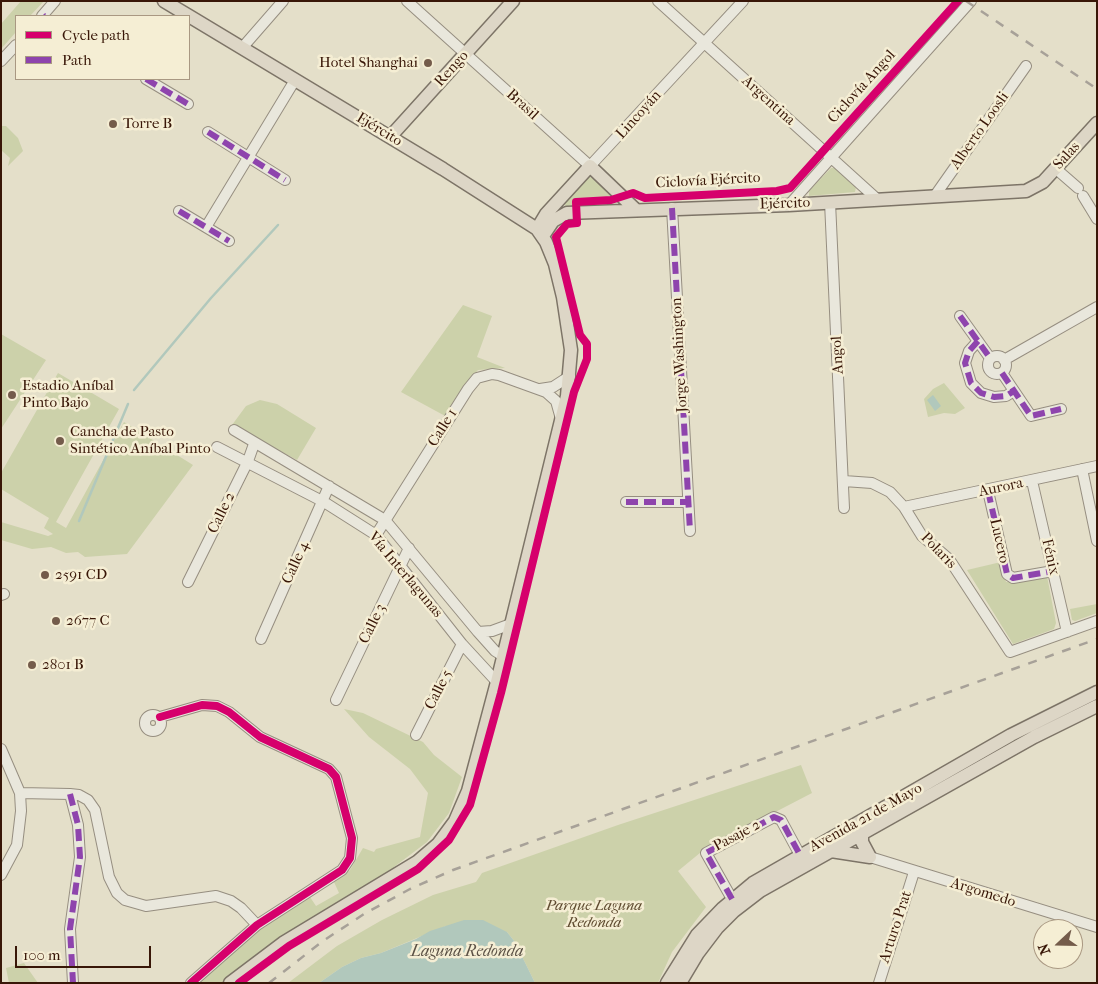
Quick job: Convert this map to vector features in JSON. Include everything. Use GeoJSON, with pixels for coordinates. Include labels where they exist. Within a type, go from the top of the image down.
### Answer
{"type":"FeatureCollection","features":[{"type":"Feature","properties":{"kind":"main road","name":"Ejército"},"geometry":{"type":"LineString","coordinates":[[164,1],[187,15]]}},
{"type":"Feature","properties":{"kind":"main road","name":"Rengo"},"geometry":{"type":"LineString","coordinates":[[390,137],[513,1]]}},
{"type":"Feature","properties":{"kind":"main road","name":"Ejército"},"geometry":{"type":"LineString","coordinates":[[190,17],[390,137],[540,232],[553,221],[567,213],[789,205],[1022,192],[1035,188]]}},
{"type":"Feature","properties":{"kind":"main road","name":"Salas"},"geometry":{"type":"LineString","coordinates":[[1035,188],[1097,123]]}},
{"type":"Feature","properties":{"kind":"main road","name":"Brasil"},"geometry":{"type":"LineString","coordinates":[[590,166],[636,210]]}},
{"type":"Feature","properties":{"kind":"main road","name":"Lincoyán"},"geometry":{"type":"LineString","coordinates":[[540,232],[546,214],[590,166]]}},
{"type":"Feature","properties":{"kind":"main road"},"geometry":{"type":"LineString","coordinates":[[230,983],[283,943],[409,868],[444,837],[460,813],[468,791],[497,682],[562,419],[570,376],[571,350],[563,297],[555,264],[540,232]]}},
{"type":"Feature","properties":{"kind":"main road","name":"Avenida 21 de Mayo"},"geometry":{"type":"LineString","coordinates":[[667,983],[694,940],[732,899],[766,874],[1011,735],[1097,692]]}},
{"type":"Feature","properties":{"kind":"main road","name":"Avenida 21 de Mayo"},"geometry":{"type":"LineString","coordinates":[[680,983],[707,940],[734,911],[780,878],[861,836],[1034,737],[1097,706]]}},
{"type":"Feature","properties":{"kind":"main road"},"geometry":{"type":"LineString","coordinates":[[868,817],[861,836],[870,857]]}},
{"type":"Feature","properties":{"kind":"main road"},"geometry":{"type":"LineString","coordinates":[[831,851],[870,857]]}},
{"type":"Feature","properties":{"kind":"street"},"geometry":{"type":"LineString","coordinates":[[44,15],[55,1]]}},
{"type":"Feature","properties":{"kind":"street"},"geometry":{"type":"LineString","coordinates":[[242,48],[283,1]]}},
{"type":"Feature","properties":{"kind":"street","name":"Brasil"},"geometry":{"type":"LineString","coordinates":[[407,1],[590,166]]}},
{"type":"Feature","properties":{"kind":"street","name":"Argentina"},"geometry":{"type":"LineString","coordinates":[[658,1],[878,200]]}},
{"type":"Feature","properties":{"kind":"street","name":"Lincoyán"},"geometry":{"type":"LineString","coordinates":[[590,166],[743,1]]}},
{"type":"Feature","properties":{"kind":"street"},"geometry":{"type":"LineString","coordinates":[[789,205],[971,1]]}},
{"type":"Feature","properties":{"kind":"street"},"geometry":{"type":"LineString","coordinates":[[1,62],[15,46]]}},
{"type":"Feature","properties":{"kind":"street","name":"Alberto Loosli"},"geometry":{"type":"LineString","coordinates":[[934,197],[1026,66]]}},
{"type":"Feature","properties":{"kind":"street"},"geometry":{"type":"LineString","coordinates":[[148,80],[188,104]]}},
{"type":"Feature","properties":{"kind":"street"},"geometry":{"type":"LineString","coordinates":[[206,227],[295,80]]}},
{"type":"Feature","properties":{"kind":"street"},"geometry":{"type":"LineString","coordinates":[[208,132],[285,180]]}},
{"type":"Feature","properties":{"kind":"street"},"geometry":{"type":"LineString","coordinates":[[1055,168],[1080,192],[1097,219]]}},
{"type":"Feature","properties":{"kind":"street","name":"Angol"},"geometry":{"type":"LineString","coordinates":[[830,202],[844,508]]}},
{"type":"Feature","properties":{"kind":"street","name":"Jorge Washington"},"geometry":{"type":"LineString","coordinates":[[672,208],[690,531]]}},
{"type":"Feature","properties":{"kind":"street"},"geometry":{"type":"LineString","coordinates":[[179,211],[228,241]]}},
{"type":"Feature","properties":{"kind":"street"},"geometry":{"type":"LineString","coordinates":[[1004,360],[1097,307]]}},
{"type":"Feature","properties":{"kind":"street"},"geometry":{"type":"LineString","coordinates":[[960,316],[990,358]]}},
{"type":"Feature","properties":{"kind":"street"},"geometry":{"type":"LineString","coordinates":[[978,341],[969,351],[965,363],[971,383],[981,393],[994,397],[1006,396],[1014,391]]}},
{"type":"Feature","properties":{"kind":"street"},"geometry":{"type":"LineString","coordinates":[[990,358],[997,356],[1004,360],[1006,365],[1002,374]]}},
{"type":"Feature","properties":{"kind":"street"},"geometry":{"type":"LineString","coordinates":[[990,358],[987,366],[990,372],[996,375],[1002,374]]}},
{"type":"Feature","properties":{"kind":"street","name":"Calle 1"},"geometry":{"type":"LineString","coordinates":[[376,535],[468,389],[477,378],[492,374],[499,375],[539,389],[554,398],[562,419]]}},
{"type":"Feature","properties":{"kind":"street"},"geometry":{"type":"LineString","coordinates":[[1002,374],[1032,416],[1061,409]]}},
{"type":"Feature","properties":{"kind":"street"},"geometry":{"type":"LineString","coordinates":[[539,389],[553,387],[570,376]]}},
{"type":"Feature","properties":{"kind":"street","name":"Vía Interlagunas"},"geometry":{"type":"LineString","coordinates":[[234,430],[254,444],[385,520],[478,632],[495,651],[503,656]]}},
{"type":"Feature","properties":{"kind":"street","name":"Calle 2"},"geometry":{"type":"LineString","coordinates":[[188,582],[248,461],[254,444]]}},
{"type":"Feature","properties":{"kind":"street","name":"Vía Interlagunas"},"geometry":{"type":"LineString","coordinates":[[217,447],[248,461],[324,502],[376,535],[462,644],[497,682]]}},
{"type":"Feature","properties":{"kind":"street","name":"Aurora"},"geometry":{"type":"LineString","coordinates":[[904,507],[988,491],[1097,466]]}},
{"type":"Feature","properties":{"kind":"street"},"geometry":{"type":"LineString","coordinates":[[1082,469],[1097,541]]}},
{"type":"Feature","properties":{"kind":"street","name":"Polaris"},"geometry":{"type":"LineString","coordinates":[[844,481],[872,483],[883,487],[904,507],[922,536],[949,559],[1010,652],[1067,632]]}},
{"type":"Feature","properties":{"kind":"street","name":"Fénix"},"geometry":{"type":"LineString","coordinates":[[1032,481],[1067,632]]}},
{"type":"Feature","properties":{"kind":"street","name":"Calle 4"},"geometry":{"type":"LineString","coordinates":[[261,639],[324,502],[329,486]]}},
{"type":"Feature","properties":{"kind":"street","name":"Lucero"},"geometry":{"type":"LineString","coordinates":[[988,491],[1007,574],[1013,578],[1053,571]]}},
{"type":"Feature","properties":{"kind":"street"},"geometry":{"type":"LineString","coordinates":[[626,502],[688,502]]}},
{"type":"Feature","properties":{"kind":"street","name":"Calle 3"},"geometry":{"type":"LineString","coordinates":[[336,700],[409,548]]}},
{"type":"Feature","properties":{"kind":"street"},"geometry":{"type":"LineString","coordinates":[[1067,632],[1097,621]]}},
{"type":"Feature","properties":{"kind":"street"},"geometry":{"type":"LineString","coordinates":[[478,632],[492,632],[511,624]]}},
{"type":"Feature","properties":{"kind":"street","name":"Calle 5"},"geometry":{"type":"LineString","coordinates":[[416,735],[462,644]]}},
{"type":"Feature","properties":{"kind":"street"},"geometry":{"type":"LineString","coordinates":[[160,717],[202,705],[217,706],[229,712],[260,737],[327,768],[335,775],[352,838],[353,848],[348,862],[331,878],[257,925],[191,983]]}},
{"type":"Feature","properties":{"kind":"street"},"geometry":{"type":"LineString","coordinates":[[1,750],[20,792],[21,822],[12,857],[1,875]]}},
{"type":"Feature","properties":{"kind":"street"},"geometry":{"type":"LineString","coordinates":[[20,792],[38,795],[70,794],[84,798],[95,810],[110,877],[122,898],[134,904],[146,906],[216,896],[236,904],[257,925]]}},
{"type":"Feature","properties":{"kind":"street"},"geometry":{"type":"LineString","coordinates":[[70,794],[78,825],[80,857],[70,929],[73,983]]}},
{"type":"Feature","properties":{"kind":"street","name":"Pasaje 2"},"geometry":{"type":"LineString","coordinates":[[732,899],[706,853],[774,817],[781,820],[800,855]]}},
{"type":"Feature","properties":{"kind":"street","name":"Argomedo"},"geometry":{"type":"LineString","coordinates":[[870,857],[1097,927]]}},
{"type":"Feature","properties":{"kind":"street","name":"Arturo Prat"},"geometry":{"type":"LineString","coordinates":[[879,983],[914,872]]}},
{"type":"Feature","properties":{"kind":"green space"},"geometry":{"type":"Polygon","coordinates":[[[21,1],[44,1],[31,15],[15,15],[15,33],[1,49],[1,24],[21,1]]]}},
{"type":"Feature","properties":{"kind":"green space"},"geometry":{"type":"Polygon","coordinates":[[[1,126],[6,126],[18,138],[23,151],[8,166],[10,158],[1,150],[1,126]]]}},
{"type":"Feature","properties":{"kind":"green space"},"geometry":{"type":"Polygon","coordinates":[[[831,168],[836,168],[856,187],[855,192],[809,196],[809,191],[831,168]]]}},
{"type":"Feature","properties":{"kind":"green space"},"geometry":{"type":"Polygon","coordinates":[[[589,176],[616,198],[617,203],[567,208],[565,205],[566,199],[589,176]]]}},
{"type":"Feature","properties":{"kind":"green space"},"geometry":{"type":"Polygon","coordinates":[[[463,305],[492,316],[477,357],[505,368],[478,370],[466,384],[447,417],[401,392],[463,305]]]}},
{"type":"Feature","properties":{"kind":"green space","name":"Estadio Aníbal Pinto Bajo"},"geometry":{"type":"Polygon","coordinates":[[[1,334],[46,360],[1,429],[1,334]]]}},
{"type":"Feature","properties":{"kind":"green space"},"geometry":{"type":"Polygon","coordinates":[[[58,373],[119,409],[56,522],[66,528],[124,422],[193,465],[127,554],[85,557],[78,552],[66,553],[51,547],[32,549],[1,540],[1,522],[48,536],[53,534],[44,528],[49,518],[1,489],[1,473],[58,373]]]}},
{"type":"Feature","properties":{"kind":"green space"},"geometry":{"type":"Polygon","coordinates":[[[944,383],[965,408],[955,414],[944,413],[928,417],[924,399],[933,389],[944,383]]]}},
{"type":"Feature","properties":{"kind":"green space"},"geometry":{"type":"Polygon","coordinates":[[[260,400],[277,404],[316,428],[297,460],[232,425],[246,406],[260,400]]]}},
{"type":"Feature","properties":{"kind":"green space"},"geometry":{"type":"Polygon","coordinates":[[[1001,562],[1006,582],[1047,576],[1056,623],[1054,629],[1013,644],[967,570],[1001,562]]]}},
{"type":"Feature","properties":{"kind":"green space"},"geometry":{"type":"Polygon","coordinates":[[[1097,604],[1097,613],[1075,621],[1072,620],[1070,609],[1097,604]]]}},
{"type":"Feature","properties":{"kind":"green space"},"geometry":{"type":"Polygon","coordinates":[[[344,709],[363,713],[423,742],[434,755],[462,777],[449,813],[427,842],[394,867],[396,869],[283,935],[222,983],[198,983],[256,932],[310,897],[316,906],[339,893],[334,882],[350,870],[363,848],[374,852],[376,849],[420,837],[428,793],[410,769],[369,737],[344,709]]]}},
{"type":"Feature","properties":{"kind":"green space","name":"Parque Laguna Redonda"},"geometry":{"type":"Polygon","coordinates":[[[801,765],[812,793],[706,848],[678,871],[706,907],[672,952],[658,983],[535,983],[515,942],[507,932],[446,926],[381,953],[361,958],[342,967],[319,983],[288,983],[337,946],[382,920],[433,895],[476,882],[482,873],[618,825],[801,765]]]}},
{"type":"Feature","properties":{"kind":"green space"},"geometry":{"type":"Polygon","coordinates":[[[24,963],[38,983],[9,983],[6,968],[24,963]]]}},
{"type":"Feature","properties":{"kind":"water"},"geometry":{"type":"Polygon","coordinates":[[[933,395],[941,406],[935,411],[927,400],[933,395]]]}},
{"type":"Feature","properties":{"kind":"water","name":"Laguna Redonda"},"geometry":{"type":"Polygon","coordinates":[[[464,920],[483,920],[507,932],[515,942],[535,983],[319,983],[342,967],[361,958],[381,953],[416,939],[430,931],[464,920]]]}},
{"type":"Feature","properties":{"kind":"waterway"},"geometry":{"type":"LineString","coordinates":[[134,390],[211,298],[278,225]]}},
{"type":"Feature","properties":{"kind":"waterway"},"geometry":{"type":"LineString","coordinates":[[79,521],[128,404]]}},
{"type":"Feature","properties":{"kind":"railway"},"geometry":{"type":"LineString","coordinates":[[966,1],[1097,89]]}},
{"type":"Feature","properties":{"kind":"railway"},"geometry":{"type":"LineString","coordinates":[[269,983],[323,941],[364,914],[410,889],[453,870],[1097,639]]}},
{"type":"Feature","properties":{"kind":"marked path"},"geometry":{"type":"LineString","coordinates":[[148,80],[188,104]]}},
{"type":"Feature","properties":{"kind":"marked path"},"geometry":{"type":"LineString","coordinates":[[208,132],[285,180]]}},
{"type":"Feature","properties":{"kind":"marked path"},"geometry":{"type":"LineString","coordinates":[[672,208],[690,531]]}},
{"type":"Feature","properties":{"kind":"marked path"},"geometry":{"type":"LineString","coordinates":[[179,211],[229,241]]}},
{"type":"Feature","properties":{"kind":"marked path"},"geometry":{"type":"LineString","coordinates":[[960,316],[990,358]]}},
{"type":"Feature","properties":{"kind":"marked path"},"geometry":{"type":"LineString","coordinates":[[978,341],[969,351],[965,363],[971,383],[981,393],[994,397],[1006,396],[1014,391]]}},
{"type":"Feature","properties":{"kind":"marked path"},"geometry":{"type":"LineString","coordinates":[[1002,373],[1031,416],[1061,409]]}},
{"type":"Feature","properties":{"kind":"marked path"},"geometry":{"type":"LineString","coordinates":[[988,491],[1007,574],[1013,578],[1053,571]]}},
{"type":"Feature","properties":{"kind":"marked path"},"geometry":{"type":"LineString","coordinates":[[626,502],[688,502]]}},
{"type":"Feature","properties":{"kind":"marked path"},"geometry":{"type":"LineString","coordinates":[[70,794],[78,825],[80,857],[70,929],[73,983]]}},
{"type":"Feature","properties":{"kind":"marked path"},"geometry":{"type":"LineString","coordinates":[[732,899],[706,853],[774,817],[781,820],[800,855]]}},
{"type":"Feature","properties":{"kind":"cycle path","name":"Ciclovía Angol"},"geometry":{"type":"LineString","coordinates":[[239,983],[289,946],[418,869],[449,840],[470,805],[501,693],[574,392],[587,359],[587,344],[580,335],[556,237],[567,224],[577,223],[576,202],[611,200],[633,193],[645,198],[777,191],[790,188],[958,1]]}},
{"type":"Feature","properties":{"kind":"cycle path"},"geometry":{"type":"LineString","coordinates":[[160,717],[202,705],[217,706],[229,712],[260,737],[329,769],[336,777],[352,838],[350,858],[342,870],[257,925],[191,983]]}},
{"type":"Feature","properties":{"kind":"place","name":"Hotel Shanghai"},"geometry":{"type":"Point","coordinates":[428,63]}},
{"type":"Feature","properties":{"kind":"place","name":"Torre B"},"geometry":{"type":"Point","coordinates":[113,124]}},
{"type":"Feature","properties":{"kind":"place","name":"Estadio Aníbal Pinto Bajo"},"geometry":{"type":"Point","coordinates":[12,395]}},
{"type":"Feature","properties":{"kind":"place","name":"Cancha de Pasto Sintético Aníbal Pinto"},"geometry":{"type":"Point","coordinates":[60,441]}},
{"type":"Feature","properties":{"kind":"place","name":"2591 CD"},"geometry":{"type":"Point","coordinates":[45,575]}},
{"type":"Feature","properties":{"kind":"place","name":"2677 C"},"geometry":{"type":"Point","coordinates":[56,621]}},
{"type":"Feature","properties":{"kind":"place","name":"2801 B"},"geometry":{"type":"Point","coordinates":[32,665]}}]}
